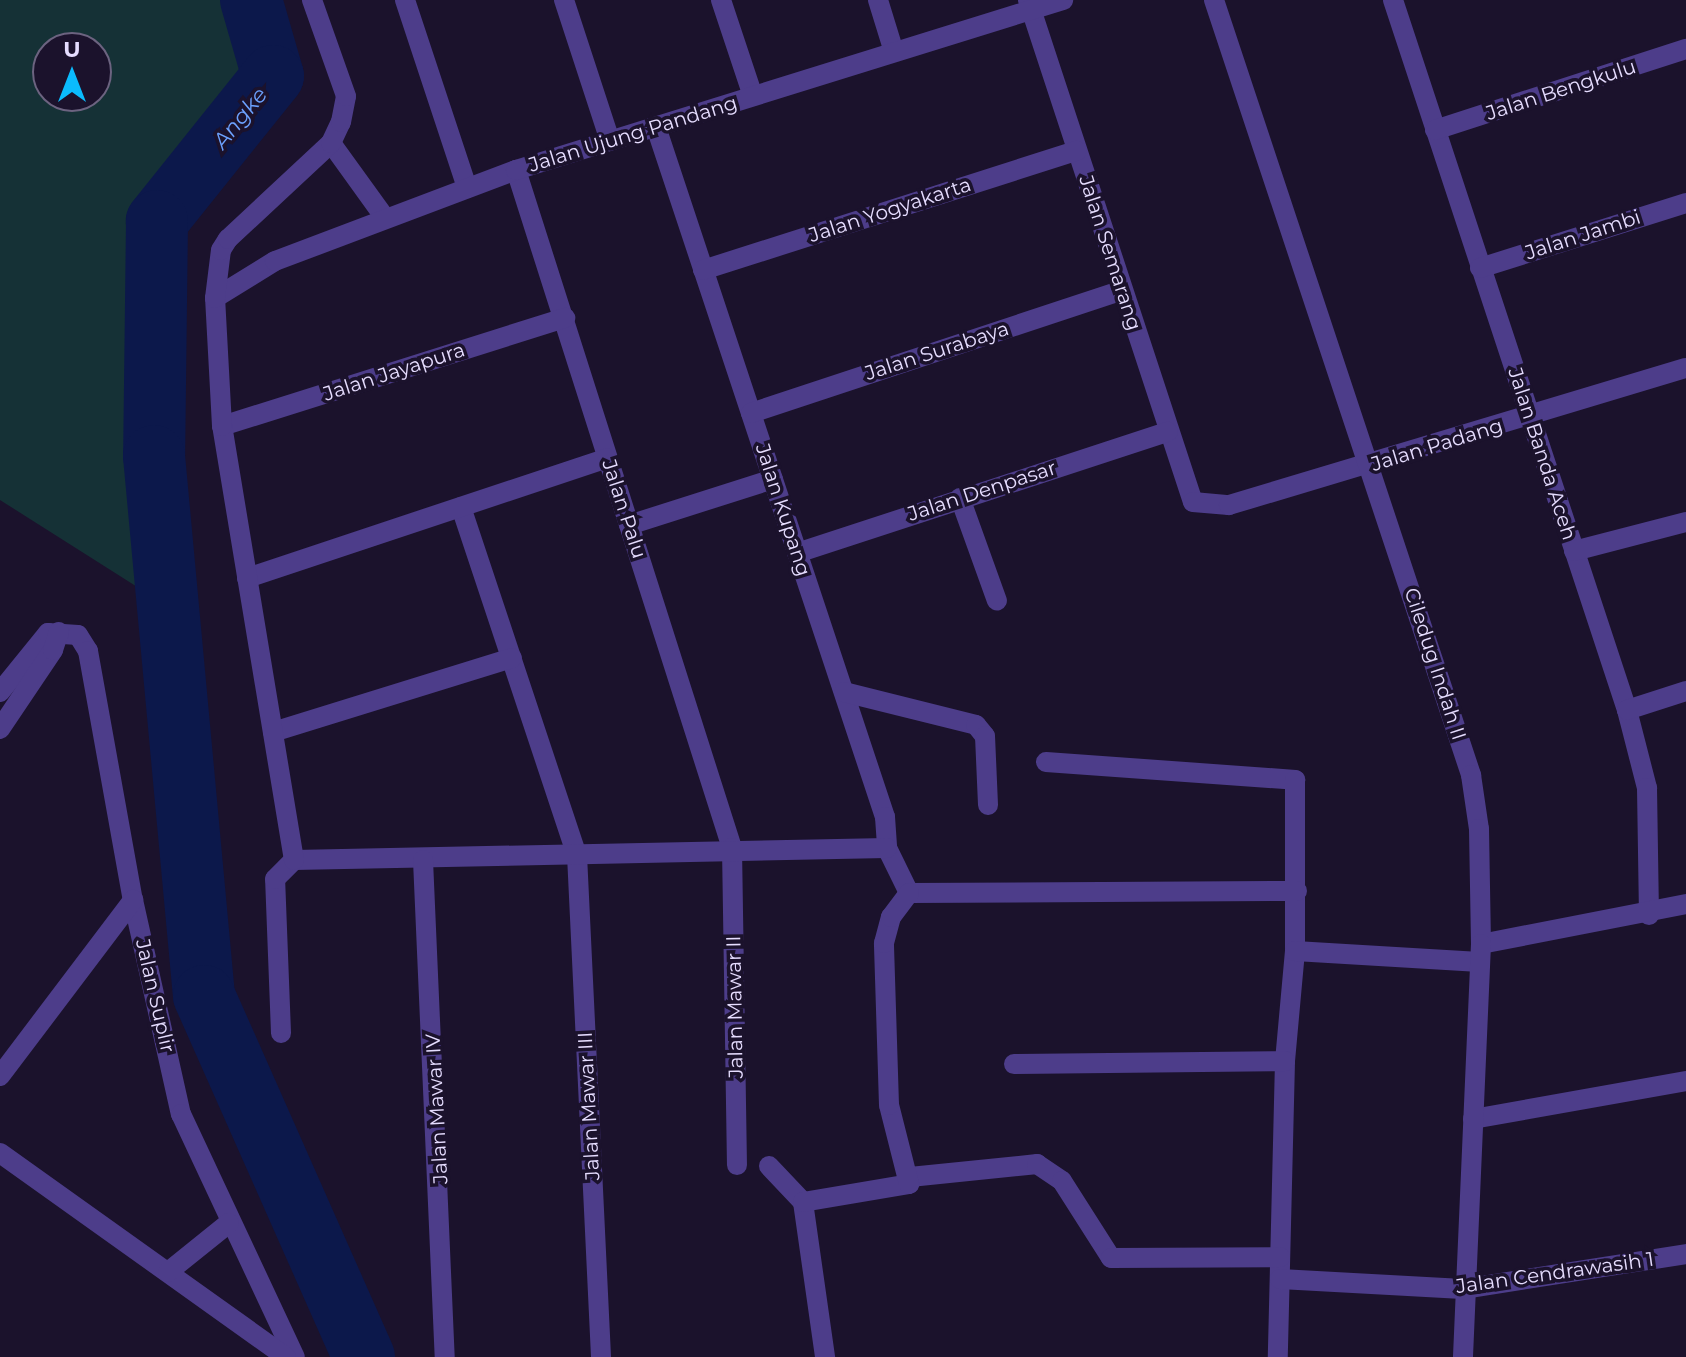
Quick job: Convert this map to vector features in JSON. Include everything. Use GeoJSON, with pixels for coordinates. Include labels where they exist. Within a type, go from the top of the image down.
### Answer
{"type":"FeatureCollection","features":[{"type":"Feature","properties":{"kind":"street"},"geometry":{"type":"LineString","coordinates":[[294,860],[222,426],[215,298],[221,250],[228,239],[331,143],[346,96],[312,0]]}},
{"type":"Feature","properties":{"kind":"street"},"geometry":{"type":"LineString","coordinates":[[405,0],[467,188]]}},
{"type":"Feature","properties":{"kind":"street"},"geometry":{"type":"LineString","coordinates":[[564,0],[610,141]]}},
{"type":"Feature","properties":{"kind":"street"},"geometry":{"type":"LineString","coordinates":[[721,0],[753,96]]}},
{"type":"Feature","properties":{"kind":"street"},"geometry":{"type":"LineString","coordinates":[[878,0],[894,52]]}},
{"type":"Feature","properties":{"kind":"street","name":"Jalan Ujung Pandang"},"geometry":{"type":"LineString","coordinates":[[215,298],[275,261],[516,170],[894,52],[1030,5],[1063,0]]}},
{"type":"Feature","properties":{"kind":"street","name":"Ciledug Indah II"},"geometry":{"type":"LineString","coordinates":[[1214,0],[1471,775],[1479,829],[1481,953],[1463,1289],[1463,1357]]}},
{"type":"Feature","properties":{"kind":"street","name":"Jalan Banda Aceh"},"geometry":{"type":"LineString","coordinates":[[1393,0],[1627,710],[1647,788],[1649,915]]}},
{"type":"Feature","properties":{"kind":"street","name":"Jalan Semarang"},"geometry":{"type":"LineString","coordinates":[[1030,5],[1188,496]]}},
{"type":"Feature","properties":{"kind":"street","name":"Jalan Bengkulu"},"geometry":{"type":"LineString","coordinates":[[1435,130],[1686,49]]}},
{"type":"Feature","properties":{"kind":"street","name":"Jalan Kupang"},"geometry":{"type":"LineString","coordinates":[[656,127],[885,817],[887,848],[909,893]]}},
{"type":"Feature","properties":{"kind":"street"},"geometry":{"type":"LineString","coordinates":[[331,143],[385,218]]}},
{"type":"Feature","properties":{"kind":"street","name":"Jalan Yogyakarta"},"geometry":{"type":"LineString","coordinates":[[703,270],[1077,151]]}},
{"type":"Feature","properties":{"kind":"street","name":"Jalan Palu"},"geometry":{"type":"LineString","coordinates":[[516,170],[732,848]]}},
{"type":"Feature","properties":{"kind":"street","name":"Jalan Jambi"},"geometry":{"type":"LineString","coordinates":[[1480,268],[1686,203]]}},
{"type":"Feature","properties":{"kind":"street","name":"Jalan Surabaya"},"geometry":{"type":"LineString","coordinates":[[751,413],[1122,290]]}},
{"type":"Feature","properties":{"kind":"street","name":"Jalan Jayapura"},"geometry":{"type":"LineString","coordinates":[[222,426],[565,318]]}},
{"type":"Feature","properties":{"kind":"street","name":"Jalan Padang"},"geometry":{"type":"LineString","coordinates":[[1188,496],[1200,506],[1229,505],[1371,466],[1686,368]]}},
{"type":"Feature","properties":{"kind":"street","name":"Jalan Denpasar"},"geometry":{"type":"LineString","coordinates":[[797,553],[1168,432]]}},
{"type":"Feature","properties":{"kind":"street"},"geometry":{"type":"LineString","coordinates":[[247,578],[607,458]]}},
{"type":"Feature","properties":{"kind":"street"},"geometry":{"type":"LineString","coordinates":[[629,525],[773,479]]}},
{"type":"Feature","properties":{"kind":"street"},"geometry":{"type":"LineString","coordinates":[[960,498],[997,601]]}},
{"type":"Feature","properties":{"kind":"street","name":"Jalan Mawar III"},"geometry":{"type":"LineString","coordinates":[[461,507],[577,855],[601,1357]]}},
{"type":"Feature","properties":{"kind":"street"},"geometry":{"type":"LineString","coordinates":[[1574,551],[1686,522]]}},
{"type":"Feature","properties":{"kind":"street"},"geometry":{"type":"LineString","coordinates":[[0,692],[39,640],[59,632]]}},
{"type":"Feature","properties":{"kind":"street"},"geometry":{"type":"LineString","coordinates":[[0,729],[59,632]]}},
{"type":"Feature","properties":{"kind":"street","name":"Jalan Suplir"},"geometry":{"type":"LineString","coordinates":[[59,632],[78,635],[88,651],[133,900],[181,1114],[229,1223],[295,1357]]}},
{"type":"Feature","properties":{"kind":"street"},"geometry":{"type":"LineString","coordinates":[[273,732],[512,658]]}},
{"type":"Feature","properties":{"kind":"street"},"geometry":{"type":"LineString","coordinates":[[1627,710],[1686,691]]}},
{"type":"Feature","properties":{"kind":"street"},"geometry":{"type":"LineString","coordinates":[[844,692],[976,725],[985,736],[988,805]]}},
{"type":"Feature","properties":{"kind":"street"},"geometry":{"type":"LineString","coordinates":[[1046,762],[1292,778],[1297,891],[1285,1061],[1278,1357]]}},
{"type":"Feature","properties":{"kind":"street"},"geometry":{"type":"LineString","coordinates":[[281,1033],[275,879],[294,860],[423,860],[732,848],[887,848]]}},
{"type":"Feature","properties":{"kind":"street","name":"Jalan Mawar II"},"geometry":{"type":"LineString","coordinates":[[732,848],[737,1165]]}},
{"type":"Feature","properties":{"kind":"street","name":"Jalan Mawar IV"},"geometry":{"type":"LineString","coordinates":[[423,860],[445,1357]]}},
{"type":"Feature","properties":{"kind":"street"},"geometry":{"type":"LineString","coordinates":[[803,1202],[907,1187],[910,1177],[889,1105],[884,943],[891,917],[909,893],[1297,891]]}},
{"type":"Feature","properties":{"kind":"street"},"geometry":{"type":"LineString","coordinates":[[0,1076],[133,900]]}},
{"type":"Feature","properties":{"kind":"street"},"geometry":{"type":"LineString","coordinates":[[1295,951],[1481,953],[1686,904]]}},
{"type":"Feature","properties":{"kind":"street"},"geometry":{"type":"LineString","coordinates":[[1014,1064],[1285,1061]]}},
{"type":"Feature","properties":{"kind":"street"},"geometry":{"type":"LineString","coordinates":[[1473,1119],[1686,1081]]}},
{"type":"Feature","properties":{"kind":"street"},"geometry":{"type":"LineString","coordinates":[[0,1153],[286,1357]]}},
{"type":"Feature","properties":{"kind":"street"},"geometry":{"type":"LineString","coordinates":[[910,1177],[1037,1164],[1062,1181],[1111,1258],[1280,1257]]}},
{"type":"Feature","properties":{"kind":"street"},"geometry":{"type":"LineString","coordinates":[[769,1166],[803,1202],[825,1357]]}},
{"type":"Feature","properties":{"kind":"street"},"geometry":{"type":"LineString","coordinates":[[168,1272],[229,1223]]}},
{"type":"Feature","properties":{"kind":"street","name":"Jalan Cendrawasih 1"},"geometry":{"type":"LineString","coordinates":[[1280,1279],[1463,1289],[1686,1254]]}},
{"type":"Feature","properties":{"kind":"green space"},"geometry":{"type":"Polygon","coordinates":[[[0,0],[269,0],[254,78],[141,199],[172,609],[0,500],[0,0]]]}},
{"type":"Feature","properties":{"kind":"waterway","name":"Angke"},"geometry":{"type":"LineString","coordinates":[[251,0],[273,76],[157,221],[154,456],[204,996],[364,1357]]}}]}
